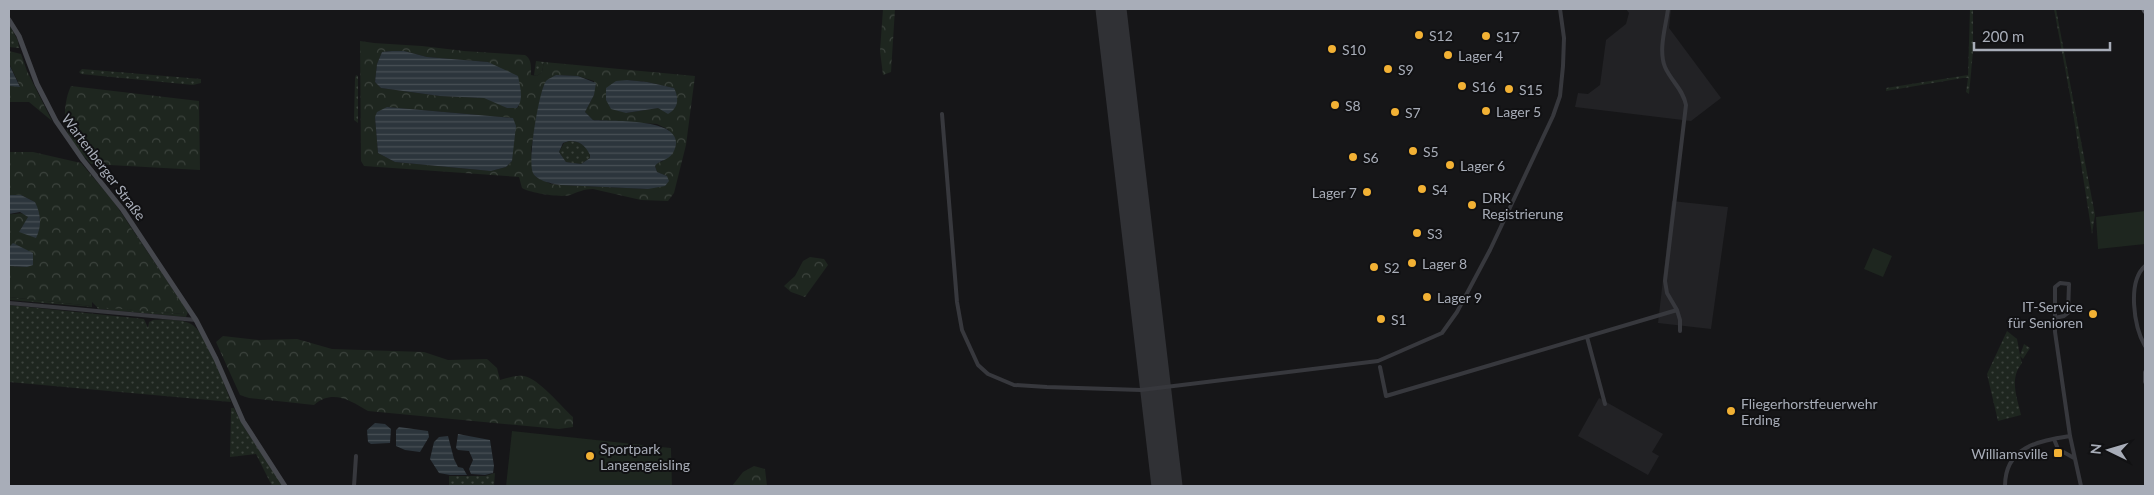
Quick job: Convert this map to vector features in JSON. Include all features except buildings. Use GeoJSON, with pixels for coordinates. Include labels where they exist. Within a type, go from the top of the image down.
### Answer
{"type":"FeatureCollection","features":[{"type":"Feature","properties":{"kind":"main road","name":"Wartenberger Straße"},"geometry":{"type":"LineString","coordinates":[[9,20],[19,36],[37,84],[56,121],[83,160],[123,210],[196,320],[216,359],[243,422],[286,486]]}},
{"type":"Feature","properties":{"kind":"street"},"geometry":{"type":"LineString","coordinates":[[942,114],[957,302],[962,330],[972,356],[988,374],[1014,385],[1141,390],[1378,361],[1442,333],[1457,312],[1490,250],[1545,137],[1560,96],[1564,38],[1560,9]]}},
{"type":"Feature","properties":{"kind":"street"},"geometry":{"type":"LineString","coordinates":[[1668,9],[1662,56],[1665,68],[1681,90],[1686,105],[1665,281],[1667,293],[1677,310],[1680,320],[1680,331]]}},
{"type":"Feature","properties":{"kind":"street"},"geometry":{"type":"LineString","coordinates":[[2145,266],[2139,274],[2135,295],[2137,328],[2145,346]]}},
{"type":"Feature","properties":{"kind":"street"},"geometry":{"type":"LineString","coordinates":[[2055,318],[2068,313],[2069,284],[2060,283],[2055,287],[2055,318],[2058,356],[2070,436],[2081,486]]}},
{"type":"Feature","properties":{"kind":"street"},"geometry":{"type":"LineString","coordinates":[[9,303],[196,320]]}},
{"type":"Feature","properties":{"kind":"street"},"geometry":{"type":"LineString","coordinates":[[1380,367],[1386,396],[1677,310]]}},
{"type":"Feature","properties":{"kind":"street"},"geometry":{"type":"LineString","coordinates":[[1587,337],[1605,404]]}},
{"type":"Feature","properties":{"kind":"street"},"geometry":{"type":"LineString","coordinates":[[2145,372],[2145,382]]}},
{"type":"Feature","properties":{"kind":"street"},"geometry":{"type":"LineString","coordinates":[[2005,486],[2005,475],[2015,456],[2036,442],[2070,436]]}},
{"type":"Feature","properties":{"kind":"street"},"geometry":{"type":"LineString","coordinates":[[2054,438],[2058,449],[2074,458]]}},
{"type":"Feature","properties":{"kind":"street"},"geometry":{"type":"LineString","coordinates":[[354,486],[356,456]]}},
{"type":"Feature","properties":{"kind":"shaded area"},"geometry":{"type":"Polygon","coordinates":[[[1626,9],[1671,9],[1669,28],[1721,98],[1691,121],[1575,107],[1578,93],[1588,94],[1600,85],[1606,40],[1626,24],[1629,13],[1626,9]]]}},
{"type":"Feature","properties":{"kind":"shaded area"},"geometry":{"type":"Polygon","coordinates":[[[404,51],[427,57],[488,62],[518,76],[521,92],[519,104],[517,108],[507,108],[484,98],[440,96],[381,88],[375,82],[377,64],[382,52],[404,51]]]}},
{"type":"Feature","properties":{"kind":"shaded area"},"geometry":{"type":"Polygon","coordinates":[[[9,64],[20,87],[9,86],[9,64]]]}},
{"type":"Feature","properties":{"kind":"shaded area"},"geometry":{"type":"Polygon","coordinates":[[[556,75],[578,76],[596,83],[594,95],[585,112],[593,120],[647,123],[661,127],[671,133],[676,141],[673,153],[669,158],[655,166],[657,172],[667,176],[669,181],[665,186],[648,189],[561,185],[546,182],[535,176],[532,166],[532,155],[537,112],[546,81],[556,75]],[[569,141],[563,143],[559,152],[566,162],[581,164],[590,158],[582,144],[569,141]]]}},
{"type":"Feature","properties":{"kind":"shaded area"},"geometry":{"type":"Polygon","coordinates":[[[627,80],[674,88],[677,95],[676,106],[668,114],[658,108],[626,113],[611,109],[606,100],[606,88],[616,81],[627,80]]]}},
{"type":"Feature","properties":{"kind":"shaded area"},"geometry":{"type":"Polygon","coordinates":[[[387,107],[513,118],[516,126],[512,161],[506,167],[491,171],[395,162],[378,153],[375,117],[377,112],[387,107]]]}},
{"type":"Feature","properties":{"kind":"shaded area"},"geometry":{"type":"Polygon","coordinates":[[[9,195],[21,195],[35,202],[40,220],[36,238],[19,232],[28,217],[20,212],[9,214],[9,195]]]}},
{"type":"Feature","properties":{"kind":"shaded area"},"geometry":{"type":"Polygon","coordinates":[[[1672,201],[1728,207],[1711,329],[1658,323],[1672,201]]]}},
{"type":"Feature","properties":{"kind":"shaded area"},"geometry":{"type":"Polygon","coordinates":[[[13,243],[33,253],[33,265],[27,267],[9,266],[9,247],[13,243]]]}},
{"type":"Feature","properties":{"kind":"shaded area"},"geometry":{"type":"Polygon","coordinates":[[[1599,398],[1663,434],[1652,452],[1659,456],[1648,475],[1578,436],[1599,398]]]}},
{"type":"Feature","properties":{"kind":"shaded area"},"geometry":{"type":"Polygon","coordinates":[[[375,423],[385,424],[391,429],[390,443],[371,444],[368,442],[367,430],[375,423]]]}},
{"type":"Feature","properties":{"kind":"shaded area"},"geometry":{"type":"Polygon","coordinates":[[[399,427],[428,431],[429,437],[420,452],[405,450],[396,446],[396,430],[399,427]]]}},
{"type":"Feature","properties":{"kind":"shaded area"},"geometry":{"type":"Polygon","coordinates":[[[458,434],[490,440],[494,466],[493,473],[485,475],[471,474],[469,469],[473,460],[469,451],[456,448],[458,434]]]}},
{"type":"Feature","properties":{"kind":"shaded area"},"geometry":{"type":"Polygon","coordinates":[[[448,436],[454,459],[458,467],[463,468],[467,475],[439,473],[430,459],[434,442],[439,437],[448,436]]]}},
{"type":"Feature","properties":{"kind":"green space"},"geometry":{"type":"Polygon","coordinates":[[[883,9],[895,9],[891,72],[883,75],[880,51],[883,9]]]}},
{"type":"Feature","properties":{"kind":"green space"},"geometry":{"type":"Polygon","coordinates":[[[1970,9],[1973,9],[1973,52],[1969,94],[1966,92],[1968,78],[1886,91],[1886,88],[1968,75],[1970,9]]]}},
{"type":"Feature","properties":{"kind":"green space"},"geometry":{"type":"Polygon","coordinates":[[[2054,9],[2056,9],[2095,215],[2092,234],[2072,106],[2054,9]]]}},
{"type":"Feature","properties":{"kind":"green space"},"geometry":{"type":"Polygon","coordinates":[[[9,24],[18,41],[19,48],[9,47],[9,24]]]}},
{"type":"Feature","properties":{"kind":"green space"},"geometry":{"type":"Polygon","coordinates":[[[360,41],[525,55],[530,61],[531,75],[537,76],[542,72],[544,62],[695,76],[686,145],[674,193],[668,201],[641,200],[593,189],[566,196],[546,195],[522,188],[519,177],[364,166],[361,161],[360,41]],[[404,51],[382,52],[377,64],[375,82],[381,88],[440,96],[488,98],[507,108],[517,108],[519,106],[488,62],[427,57],[404,51]],[[556,75],[544,85],[531,150],[536,177],[551,184],[648,189],[667,176],[657,172],[655,166],[663,161],[669,130],[657,124],[593,120],[585,112],[594,95],[594,81],[578,76],[556,75]],[[627,80],[626,113],[658,108],[665,111],[674,88],[627,80]],[[387,107],[375,117],[378,153],[395,162],[491,171],[506,167],[512,161],[513,118],[387,107]]]}},
{"type":"Feature","properties":{"kind":"green space"},"geometry":{"type":"Polygon","coordinates":[[[9,51],[21,54],[27,71],[52,121],[29,102],[9,102],[9,86],[20,86],[9,63],[9,51]]]}},
{"type":"Feature","properties":{"kind":"green space"},"geometry":{"type":"Polygon","coordinates":[[[536,61],[544,62],[542,72],[537,76],[534,75],[536,61]]]}},
{"type":"Feature","properties":{"kind":"green space"},"geometry":{"type":"Polygon","coordinates":[[[82,69],[201,79],[201,83],[193,85],[81,74],[79,72],[82,69]]]}},
{"type":"Feature","properties":{"kind":"green space"},"geometry":{"type":"Polygon","coordinates":[[[356,75],[358,76],[358,123],[354,120],[356,75]]]}},
{"type":"Feature","properties":{"kind":"green space"},"geometry":{"type":"Polygon","coordinates":[[[71,86],[199,101],[200,170],[91,164],[73,142],[66,127],[66,105],[71,86]]]}},
{"type":"Feature","properties":{"kind":"green space"},"geometry":{"type":"Polygon","coordinates":[[[569,141],[586,147],[590,158],[581,164],[566,162],[559,152],[564,143],[569,141]]]}},
{"type":"Feature","properties":{"kind":"green space"},"geometry":{"type":"Polygon","coordinates":[[[9,152],[33,152],[81,163],[114,202],[184,309],[183,314],[97,307],[92,302],[92,306],[9,297],[9,266],[27,267],[9,250],[9,214],[21,213],[26,215],[28,217],[27,221],[21,228],[38,233],[40,218],[35,202],[21,195],[9,195],[9,152]]]}},
{"type":"Feature","properties":{"kind":"green space"},"geometry":{"type":"Polygon","coordinates":[[[114,202],[188,312],[186,317],[98,309],[97,307],[104,307],[183,314],[183,309],[114,202]]]}},
{"type":"Feature","properties":{"kind":"green space"},"geometry":{"type":"Polygon","coordinates":[[[2145,211],[2145,244],[2098,249],[2096,217],[2145,211]]]}},
{"type":"Feature","properties":{"kind":"green space"},"geometry":{"type":"Polygon","coordinates":[[[1873,248],[1892,256],[1883,277],[1864,269],[1873,248]]]}},
{"type":"Feature","properties":{"kind":"green space"},"geometry":{"type":"Polygon","coordinates":[[[810,257],[824,259],[828,265],[805,297],[791,292],[784,286],[795,276],[803,261],[810,257]]]}},
{"type":"Feature","properties":{"kind":"green space"},"geometry":{"type":"Polygon","coordinates":[[[9,297],[92,306],[92,307],[9,300],[9,297]]]}},
{"type":"Feature","properties":{"kind":"green space"},"geometry":{"type":"Polygon","coordinates":[[[9,305],[144,319],[148,328],[149,322],[153,320],[187,322],[196,328],[202,336],[231,402],[9,382],[9,305]]]}},
{"type":"Feature","properties":{"kind":"green space"},"geometry":{"type":"Polygon","coordinates":[[[2007,331],[2017,339],[2020,355],[2024,344],[2030,348],[2023,359],[2020,356],[2022,363],[2018,369],[2015,382],[2021,415],[1998,421],[1987,374],[2007,331]]]}},
{"type":"Feature","properties":{"kind":"green space"},"geometry":{"type":"Polygon","coordinates":[[[223,336],[259,340],[297,339],[332,349],[424,352],[448,360],[487,359],[497,368],[500,380],[524,376],[536,382],[573,417],[573,427],[559,429],[368,411],[348,400],[334,397],[321,400],[314,405],[249,398],[240,395],[216,342],[223,336]]]}},
{"type":"Feature","properties":{"kind":"green space"},"geometry":{"type":"Polygon","coordinates":[[[231,408],[234,408],[283,486],[272,486],[256,454],[230,457],[231,408]]]}},
{"type":"Feature","properties":{"kind":"green space","name":"Sportpark Langengeisling"},"geometry":{"type":"Polygon","coordinates":[[[512,431],[671,448],[672,486],[506,486],[512,431]]]}},
{"type":"Feature","properties":{"kind":"green space"},"geometry":{"type":"Polygon","coordinates":[[[754,466],[765,469],[767,486],[732,486],[743,472],[754,466]]]}},
{"type":"Feature","properties":{"kind":"green space"},"geometry":{"type":"Polygon","coordinates":[[[495,473],[494,486],[449,486],[449,476],[485,476],[495,473]]]}},
{"type":"Feature","properties":{"kind":"runway"},"geometry":{"type":"LineString","coordinates":[[1111,9],[1167,486]]}},
{"type":"Feature","properties":{"kind":"place","name":"S12"},"geometry":{"type":"Point","coordinates":[1419,35]}},
{"type":"Feature","properties":{"kind":"place","name":"S17"},"geometry":{"type":"Point","coordinates":[1486,36]}},
{"type":"Feature","properties":{"kind":"place","name":"S10"},"geometry":{"type":"Point","coordinates":[1332,49]}},
{"type":"Feature","properties":{"kind":"place","name":"Lager 4"},"geometry":{"type":"Point","coordinates":[1448,55]}},
{"type":"Feature","properties":{"kind":"place","name":"S9"},"geometry":{"type":"Point","coordinates":[1388,69]}},
{"type":"Feature","properties":{"kind":"place","name":"S16"},"geometry":{"type":"Point","coordinates":[1462,86]}},
{"type":"Feature","properties":{"kind":"place","name":"S15"},"geometry":{"type":"Point","coordinates":[1509,89]}},
{"type":"Feature","properties":{"kind":"place","name":"S8"},"geometry":{"type":"Point","coordinates":[1335,105]}},
{"type":"Feature","properties":{"kind":"place","name":"Lager 5"},"geometry":{"type":"Point","coordinates":[1486,111]}},
{"type":"Feature","properties":{"kind":"place","name":"S7"},"geometry":{"type":"Point","coordinates":[1395,112]}},
{"type":"Feature","properties":{"kind":"place","name":"S5"},"geometry":{"type":"Point","coordinates":[1413,151]}},
{"type":"Feature","properties":{"kind":"place","name":"S6"},"geometry":{"type":"Point","coordinates":[1353,157]}},
{"type":"Feature","properties":{"kind":"place","name":"Lager 6"},"geometry":{"type":"Point","coordinates":[1450,165]}},
{"type":"Feature","properties":{"kind":"place","name":"S4"},"geometry":{"type":"Point","coordinates":[1422,189]}},
{"type":"Feature","properties":{"kind":"place","name":"Lager 7"},"geometry":{"type":"Point","coordinates":[1367,192]}},
{"type":"Feature","properties":{"kind":"place","name":"DRK Registrierung"},"geometry":{"type":"Point","coordinates":[1472,205]}},
{"type":"Feature","properties":{"kind":"place","name":"S3"},"geometry":{"type":"Point","coordinates":[1417,233]}},
{"type":"Feature","properties":{"kind":"place","name":"Lager 8"},"geometry":{"type":"Point","coordinates":[1412,263]}},
{"type":"Feature","properties":{"kind":"place","name":"S2"},"geometry":{"type":"Point","coordinates":[1374,267]}},
{"type":"Feature","properties":{"kind":"place","name":"Lager 9"},"geometry":{"type":"Point","coordinates":[1427,297]}},
{"type":"Feature","properties":{"kind":"place","name":"IT-Service für Senioren"},"geometry":{"type":"Point","coordinates":[2093,314]}},
{"type":"Feature","properties":{"kind":"place","name":"S1"},"geometry":{"type":"Point","coordinates":[1381,319]}},
{"type":"Feature","properties":{"kind":"place","name":"Fliegerhorstfeuerwehr Erding"},"geometry":{"type":"Point","coordinates":[1731,411]}},
{"type":"Feature","properties":{"kind":"place","name":"Williamsville"},"geometry":{"type":"Point","coordinates":[2058,453]}},
{"type":"Feature","properties":{"kind":"place","name":"Sportpark Langengeisling"},"geometry":{"type":"Point","coordinates":[590,456]}}]}
